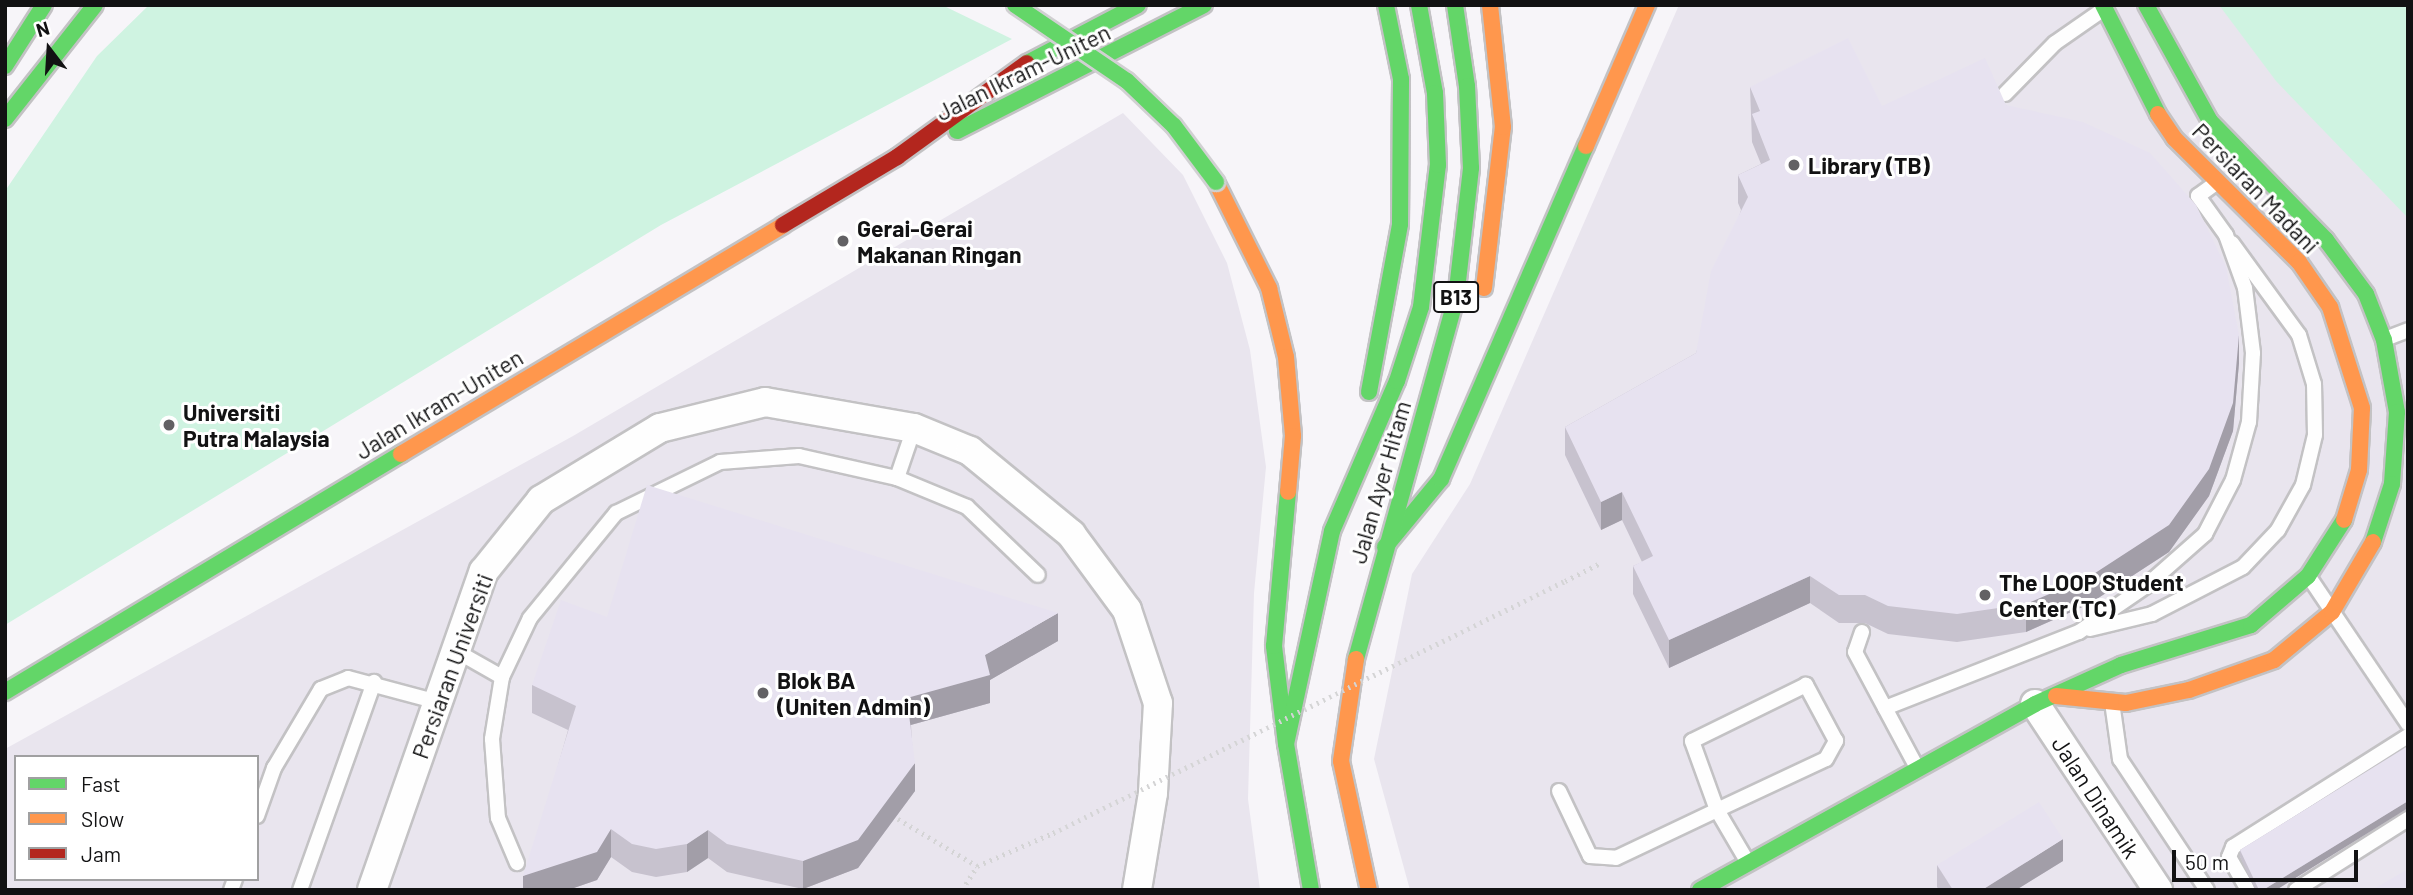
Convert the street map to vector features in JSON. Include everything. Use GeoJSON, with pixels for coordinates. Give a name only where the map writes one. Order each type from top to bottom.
{"type":"FeatureCollection","features":[{"type":"Feature","properties":{"kind":"main road"},"geometry":{"type":"LineString","coordinates":[[5,65],[44,5]]}},
{"type":"Feature","properties":{"kind":"main road"},"geometry":{"type":"LineString","coordinates":[[5,119],[94,5]]}},
{"type":"Feature","properties":{"kind":"main road"},"geometry":{"type":"LineString","coordinates":[[1015,5],[1127,81],[1174,126],[1216,182],[1269,288],[1286,357],[1293,436],[1274,646],[1286,744]]}},
{"type":"Feature","properties":{"kind":"main road","name":"Jalan Ikram-Uniten"},"geometry":{"type":"LineString","coordinates":[[5,692],[897,157],[1013,70],[1138,5]]}},
{"type":"Feature","properties":{"kind":"main road","name":"Jalan Ikram-Uniten"},"geometry":{"type":"LineString","coordinates":[[897,157],[1030,98],[1205,5]]}},
{"type":"Feature","properties":{"kind":"main road"},"geometry":{"type":"LineString","coordinates":[[1349,488],[1347,455],[1374,377],[1400,224],[1401,79],[1386,5]]}},
{"type":"Feature","properties":{"kind":"main road","name":"Jalan Ayer Hitam"},"geometry":{"type":"LineString","coordinates":[[1311,890],[1286,744],[1315,584],[1349,488],[1397,381],[1421,307],[1438,165],[1435,93],[1419,5]]}},
{"type":"Feature","properties":{"kind":"main road","name":"Jalan Ayer Hitam"},"geometry":{"type":"LineString","coordinates":[[1369,890],[1342,761],[1359,639],[1456,299],[1471,168],[1467,86],[1455,5]]}},
{"type":"Feature","properties":{"kind":"main road"},"geometry":{"type":"LineString","coordinates":[[1480,307],[1495,229],[1503,127],[1490,5]]}},
{"type":"Feature","properties":{"kind":"main road"},"geometry":{"type":"LineString","coordinates":[[1385,547],[1441,479],[1647,5]]}},
{"type":"Feature","properties":{"kind":"main road","name":"Persiaran Madani"},"geometry":{"type":"LineString","coordinates":[[2044,700],[2112,701],[2189,690],[2274,660],[2332,612],[2375,539],[2392,484],[2397,412],[2384,340],[2366,294],[2326,240],[2244,159],[2197,100],[2146,5]]}},
{"type":"Feature","properties":{"kind":"main road","name":"Persiaran Madani"},"geometry":{"type":"LineString","coordinates":[[2044,700],[2121,665],[2251,625],[2308,576],[2343,524],[2359,470],[2362,408],[2348,354],[2330,307],[2299,262],[2216,183],[2174,138],[2139,84],[2106,6]]}},
{"type":"Feature","properties":{"kind":"main road"},"geometry":{"type":"LineString","coordinates":[[2216,183],[2244,159]]}},
{"type":"Feature","properties":{"kind":"main road"},"geometry":{"type":"LineString","coordinates":[[2348,354],[2384,340]]}},
{"type":"Feature","properties":{"kind":"main road"},"geometry":{"type":"LineString","coordinates":[[1398,502],[1423,469],[1443,417]]}},
{"type":"Feature","properties":{"kind":"main road"},"geometry":{"type":"LineString","coordinates":[[1700,890],[1916,766],[2044,700]]}},
{"type":"Feature","properties":{"kind":"street","name":"Persiaran Universiti"},"geometry":{"type":"LineString","coordinates":[[372,890],[484,571],[541,500],[660,428],[765,402],[914,428],[970,452],[1071,534],[1127,610],[1158,703],[1153,793],[1138,890]]}},
{"type":"Feature","properties":{"kind":"street","name":"Jalan Dinamik"},"geometry":{"type":"LineString","coordinates":[[2044,700],[2158,890]]}},
{"type":"Feature","properties":{"kind":"lane"},"geometry":{"type":"LineString","coordinates":[[2005,94],[2055,43],[2106,6]]}},
{"type":"Feature","properties":{"kind":"lane"},"geometry":{"type":"LineString","coordinates":[[1885,709],[2079,632],[2151,614],[2243,567],[2278,530],[2303,485],[2315,435],[2314,384],[2300,335],[2198,196],[2216,183]]}},
{"type":"Feature","properties":{"kind":"lane"},"geometry":{"type":"LineString","coordinates":[[2079,632],[2146,586],[2205,534],[2233,480],[2249,422],[2253,353],[2245,288],[2226,235]]}},
{"type":"Feature","properties":{"kind":"lane"},"geometry":{"type":"LineString","coordinates":[[2384,340],[2408,330]]}},
{"type":"Feature","properties":{"kind":"lane"},"geometry":{"type":"LineString","coordinates":[[897,478],[914,428]]}},
{"type":"Feature","properties":{"kind":"lane"},"geometry":{"type":"LineString","coordinates":[[517,863],[498,818],[492,739],[502,677],[530,618],[617,513],[720,462],[799,456],[897,478],[968,507],[1038,575]]}},
{"type":"Feature","properties":{"kind":"lane"},"geometry":{"type":"LineString","coordinates":[[2308,576],[2408,724]]}},
{"type":"Feature","properties":{"kind":"lane"},"geometry":{"type":"LineString","coordinates":[[1862,632],[1855,652],[1916,766]]}},
{"type":"Feature","properties":{"kind":"lane"},"geometry":{"type":"LineString","coordinates":[[456,651],[502,677]]}},
{"type":"Feature","properties":{"kind":"lane"},"geometry":{"type":"LineString","coordinates":[[259,810],[274,768],[321,689],[348,678],[374,682],[438,702]]}},
{"type":"Feature","properties":{"kind":"lane"},"geometry":{"type":"LineString","coordinates":[[300,890],[374,682]]}},
{"type":"Feature","properties":{"kind":"lane"},"geometry":{"type":"LineString","coordinates":[[1559,792],[1590,856],[1601,860],[1717,810],[1833,752],[1836,741],[1806,685],[1692,741],[1717,810],[1748,862]]}},
{"type":"Feature","properties":{"kind":"lane"},"geometry":{"type":"LineString","coordinates":[[2112,701],[2120,759],[2207,890]]}},
{"type":"Feature","properties":{"kind":"lane"},"geometry":{"type":"LineString","coordinates":[[2248,890],[2230,857],[2233,847],[2408,736]]}},
{"type":"Feature","properties":{"kind":"lane"},"geometry":{"type":"LineString","coordinates":[[2295,890],[2408,819]]}},
{"type":"Feature","properties":{"kind":"path"},"geometry":{"type":"LineString","coordinates":[[962,890],[977,866],[1053,833],[1599,564]]}},
{"type":"Feature","properties":{"kind":"path"},"geometry":{"type":"LineString","coordinates":[[898,819],[977,866]]}},
{"type":"Feature","properties":{"kind":"shaded area"},"geometry":{"type":"Polygon","coordinates":[[[1679,5],[2408,5],[2408,890],[1410,890],[1374,759],[1412,574],[1470,484],[1679,5]]]}},
{"type":"Feature","properties":{"kind":"shaded area"},"geometry":{"type":"Polygon","coordinates":[[[1123,113],[1183,175],[1227,263],[1250,350],[1266,467],[1254,593],[1248,799],[1260,890],[5,890],[5,749],[573,436],[1123,113]]]}},
{"type":"Feature","properties":{"kind":"green space","name":"Universiti Putra Malaysia"},"geometry":{"type":"Polygon","coordinates":[[[149,5],[942,5],[1012,39],[661,225],[5,625],[5,191],[97,56],[149,5]]]}},
{"type":"Feature","properties":{"kind":"green space"},"geometry":{"type":"Polygon","coordinates":[[[2219,5],[2408,5],[2408,218],[2276,81],[2219,5]]]}},
{"type":"Feature","properties":{"kind":"building"},"geometry":{"type":"Polygon","coordinates":[[[1848,38],[1882,106],[1985,58],[2006,105],[2083,122],[2150,153],[2196,205],[2226,267],[2239,335],[2233,403],[2209,469],[2169,525],[2089,577],[2026,604],[1957,614],[1888,606],[1865,595],[1839,595],[1810,576],[1669,640],[1633,566],[1653,556],[1622,492],[1601,502],[1565,427],[1696,353],[1711,271],[1748,197],[1738,175],[1770,160],[1752,114],[1760,111],[1750,87],[1848,38]]]}},
{"type":"Feature","properties":{"kind":"building","name":"Blok BA (Uniten Admin)"},"geometry":{"type":"Polygon","coordinates":[[[647,485],[1058,613],[985,655],[990,675],[907,698],[915,763],[858,840],[803,861],[727,844],[708,830],[687,844],[656,849],[632,844],[611,829],[597,852],[523,876],[576,706],[532,685],[561,600],[607,617],[647,485]]]}},
{"type":"Feature","properties":{"kind":"building"},"geometry":{"type":"Polygon","coordinates":[[[2408,746],[2408,801],[2259,890],[2240,850],[2408,746]]]}},
{"type":"Feature","properties":{"kind":"building"},"geometry":{"type":"Polygon","coordinates":[[[2039,802],[2063,839],[1982,890],[1953,890],[1937,865],[2039,802]]]}},
{"type":"Feature","properties":{"kind":"building"},"geometry":{"type":"Polygon","coordinates":[[[2408,869],[2408,890],[2372,890],[2408,869]]]}},
{"type":"Feature","properties":{"kind":"traffic: fast"},"geometry":{"type":"LineString","coordinates":[[5,66],[44,5]]}},
{"type":"Feature","properties":{"kind":"traffic: fast"},"geometry":{"type":"LineString","coordinates":[[5,119],[95,5]]}},
{"type":"Feature","properties":{"kind":"traffic: fast"},"geometry":{"type":"LineString","coordinates":[[1015,5],[1127,81],[1174,126],[1216,182]]}},
{"type":"Feature","properties":{"kind":"traffic: fast"},"geometry":{"type":"LineString","coordinates":[[1027,63],[1138,5]]}},
{"type":"Feature","properties":{"kind":"traffic: fast"},"geometry":{"type":"LineString","coordinates":[[957,131],[1204,5]]}},
{"type":"Feature","properties":{"kind":"traffic: fast"},"geometry":{"type":"LineString","coordinates":[[1369,392],[1400,224],[1401,79],[1386,5]]}},
{"type":"Feature","properties":{"kind":"traffic: fast"},"geometry":{"type":"LineString","coordinates":[[1419,5],[1435,93]]}},
{"type":"Feature","properties":{"kind":"traffic: fast"},"geometry":{"type":"LineString","coordinates":[[1455,5],[1467,86]]}},
{"type":"Feature","properties":{"kind":"traffic: fast"},"geometry":{"type":"LineString","coordinates":[[2103,5],[2158,114]]}},
{"type":"Feature","properties":{"kind":"traffic: fast"},"geometry":{"type":"LineString","coordinates":[[2146,5],[2210,121],[2326,240],[2366,294],[2384,340],[2397,412],[2392,484],[2373,542]]}},
{"type":"Feature","properties":{"kind":"traffic: fast"},"geometry":{"type":"LineString","coordinates":[[1356,659],[1456,298],[1471,168],[1467,86]]}},
{"type":"Feature","properties":{"kind":"traffic: fast"},"geometry":{"type":"LineString","coordinates":[[1311,890],[1286,744],[1332,531],[1397,381],[1421,307],[1438,165],[1435,93]]}},
{"type":"Feature","properties":{"kind":"traffic: fast"},"geometry":{"type":"LineString","coordinates":[[1385,547],[1441,479],[1586,146]]}},
{"type":"Feature","properties":{"kind":"traffic: fast"},"geometry":{"type":"LineString","coordinates":[[5,692],[401,454]]}},
{"type":"Feature","properties":{"kind":"traffic: fast"},"geometry":{"type":"LineString","coordinates":[[1286,744],[1274,646],[1288,492]]}},
{"type":"Feature","properties":{"kind":"traffic: fast"},"geometry":{"type":"LineString","coordinates":[[1700,890],[2035,704],[2121,665],[2251,625],[2308,576],[2344,520]]}},
{"type":"Feature","properties":{"kind":"traffic: slow"},"geometry":{"type":"LineString","coordinates":[[1484,288],[1503,127],[1490,5]]}},
{"type":"Feature","properties":{"kind":"traffic: slow"},"geometry":{"type":"LineString","coordinates":[[1586,146],[1647,5]]}},
{"type":"Feature","properties":{"kind":"traffic: slow"},"geometry":{"type":"LineString","coordinates":[[2158,114],[2174,138],[2299,262],[2330,307],[2362,408],[2359,470],[2344,520]]}},
{"type":"Feature","properties":{"kind":"traffic: slow"},"geometry":{"type":"LineString","coordinates":[[1216,182],[1269,288],[1286,357],[1293,436],[1288,492]]}},
{"type":"Feature","properties":{"kind":"traffic: slow"},"geometry":{"type":"LineString","coordinates":[[401,454],[783,225]]}},
{"type":"Feature","properties":{"kind":"traffic: slow"},"geometry":{"type":"LineString","coordinates":[[2056,696],[2126,703],[2189,690],[2274,660],[2332,612],[2373,542]]}},
{"type":"Feature","properties":{"kind":"traffic: slow"},"geometry":{"type":"LineString","coordinates":[[1356,659],[1341,761],[1369,890]]}},
{"type":"Feature","properties":{"kind":"traffic: jam"},"geometry":{"type":"LineString","coordinates":[[783,225],[897,157],[1027,63]]}},
{"type":"Feature","properties":{"kind":"place","name":"Library (TB)"},"geometry":{"type":"Point","coordinates":[1794,165]}},
{"type":"Feature","properties":{"kind":"place","name":"Gerai-Gerai Makanan Ringan"},"geometry":{"type":"Point","coordinates":[843,241]}},
{"type":"Feature","properties":{"kind":"place","name":"Universiti Putra Malaysia"},"geometry":{"type":"Point","coordinates":[169,425]}},
{"type":"Feature","properties":{"kind":"place","name":"The LOOP Student Center (TC)"},"geometry":{"type":"Point","coordinates":[1985,595]}},
{"type":"Feature","properties":{"kind":"place","name":"Blok BA (Uniten Admin)"},"geometry":{"type":"Point","coordinates":[763,693]}}]}
